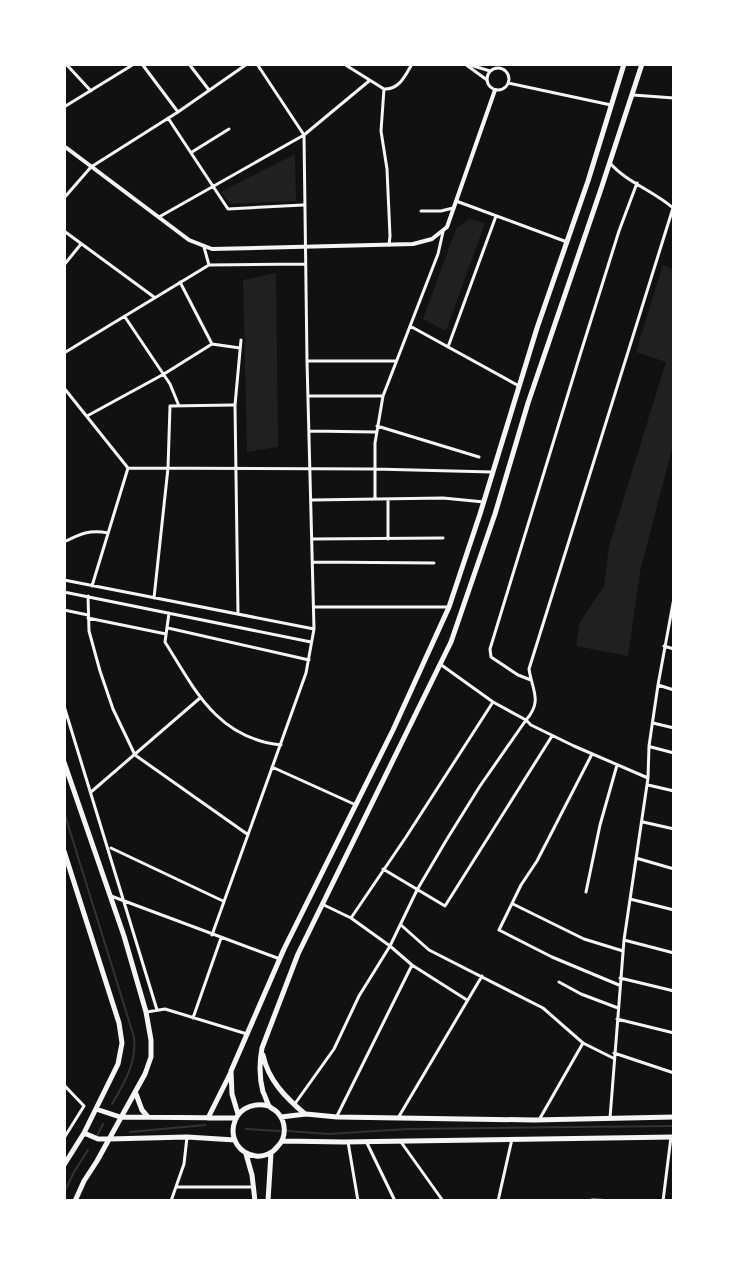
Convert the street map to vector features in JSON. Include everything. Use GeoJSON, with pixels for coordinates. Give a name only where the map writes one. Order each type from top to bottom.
{"type":"FeatureCollection","features":[{"type":"Feature","properties":{"kind":"main road"},"geometry":{"type":"LineString","coordinates":[[208,1118],[280,959],[393,730],[449,607],[623,64]]}},
{"type":"Feature","properties":{"kind":"main road"},"geometry":{"type":"LineString","coordinates":[[269,1106],[260,1079],[262,1048],[298,954],[451,642],[642,64]]}},
{"type":"Feature","properties":{"kind":"main road"},"geometry":{"type":"LineString","coordinates":[[64,762],[111,896],[146,1012],[151,1040],[151,1057],[135,1093],[75,1201]]}},
{"type":"Feature","properties":{"kind":"main road"},"geometry":{"type":"LineString","coordinates":[[64,851],[122,1037],[118,1064],[84,1133],[64,1165]]}},
{"type":"Feature","properties":{"kind":"main road"},"geometry":{"type":"LineString","coordinates":[[262,1048],[272,1079],[306,1114]]}},
{"type":"Feature","properties":{"kind":"main road"},"geometry":{"type":"LineString","coordinates":[[96,1109],[120,1117],[208,1118],[237,1116],[253,1105],[269,1106],[281,1117],[284,1125],[282,1141],[271,1153],[255,1156],[246,1153],[235,1140],[233,1131],[237,1116],[231,1071]]}},
{"type":"Feature","properties":{"kind":"main road"},"geometry":{"type":"LineString","coordinates":[[135,1093],[149,1118]]}},
{"type":"Feature","properties":{"kind":"main road"},"geometry":{"type":"LineString","coordinates":[[281,1117],[306,1114],[539,1120],[674,1117]]}},
{"type":"Feature","properties":{"kind":"main road"},"geometry":{"type":"LineString","coordinates":[[84,1133],[98,1139],[187,1137],[235,1140]]}},
{"type":"Feature","properties":{"kind":"main road"},"geometry":{"type":"LineString","coordinates":[[282,1141],[672,1137]]}},
{"type":"Feature","properties":{"kind":"main road"},"geometry":{"type":"LineString","coordinates":[[246,1153],[255,1201]]}},
{"type":"Feature","properties":{"kind":"main road"},"geometry":{"type":"LineString","coordinates":[[268,1201],[271,1153]]}},
{"type":"Feature","properties":{"kind":"street"},"geometry":{"type":"LineString","coordinates":[[66,64],[91,91]]}},
{"type":"Feature","properties":{"kind":"street"},"geometry":{"type":"LineString","coordinates":[[64,107],[134,64]]}},
{"type":"Feature","properties":{"kind":"street"},"geometry":{"type":"LineString","coordinates":[[142,64],[178,112]]}},
{"type":"Feature","properties":{"kind":"street"},"geometry":{"type":"LineString","coordinates":[[189,64],[209,90]]}},
{"type":"Feature","properties":{"kind":"street"},"geometry":{"type":"LineString","coordinates":[[64,198],[91,167],[247,64]]}},
{"type":"Feature","properties":{"kind":"street"},"geometry":{"type":"LineString","coordinates":[[212,935],[306,673],[314,629],[304,135],[257,64]]}},
{"type":"Feature","properties":{"kind":"street"},"geometry":{"type":"LineString","coordinates":[[344,64],[384,89],[397,86],[412,64]]}},
{"type":"Feature","properties":{"kind":"street"},"geometry":{"type":"LineString","coordinates":[[466,64],[490,71]]}},
{"type":"Feature","properties":{"kind":"street"},"geometry":{"type":"LineString","coordinates":[[466,64],[495,90],[503,89],[508,83],[507,73],[499,66],[490,71],[487,80]]}},
{"type":"Feature","properties":{"kind":"street"},"geometry":{"type":"LineString","coordinates":[[159,217],[304,135],[369,81]]}},
{"type":"Feature","properties":{"kind":"street"},"geometry":{"type":"LineString","coordinates":[[508,83],[611,105]]}},
{"type":"Feature","properties":{"kind":"street"},"geometry":{"type":"LineString","coordinates":[[384,89],[381,131],[387,178],[389,245]]}},
{"type":"Feature","properties":{"kind":"street"},"geometry":{"type":"LineString","coordinates":[[64,146],[189,240],[204,247],[305,248],[420,243],[432,239],[447,227],[495,90]]}},
{"type":"Feature","properties":{"kind":"street"},"geometry":{"type":"LineString","coordinates":[[633,95],[674,98]]}},
{"type":"Feature","properties":{"kind":"street"},"geometry":{"type":"LineString","coordinates":[[168,118],[228,209],[305,205]]}},
{"type":"Feature","properties":{"kind":"street"},"geometry":{"type":"LineString","coordinates":[[191,153],[229,129]]}},
{"type":"Feature","properties":{"kind":"street"},"geometry":{"type":"LineString","coordinates":[[294,1105],[334,1049],[417,890],[480,786],[533,712],[536,696],[529,669],[674,207],[610,163]]}},
{"type":"Feature","properties":{"kind":"street"},"geometry":{"type":"LineString","coordinates":[[531,680],[508,670],[491,657],[492,643],[619,231],[637,183]]}},
{"type":"Feature","properties":{"kind":"street"},"geometry":{"type":"LineString","coordinates":[[456,201],[567,242]]}},
{"type":"Feature","properties":{"kind":"street"},"geometry":{"type":"LineString","coordinates":[[421,211],[454,208]]}},
{"type":"Feature","properties":{"kind":"street"},"geometry":{"type":"LineString","coordinates":[[448,347],[496,216]]}},
{"type":"Feature","properties":{"kind":"street"},"geometry":{"type":"LineString","coordinates":[[64,231],[154,297]]}},
{"type":"Feature","properties":{"kind":"street"},"geometry":{"type":"LineString","coordinates":[[375,499],[376,432],[383,396],[438,254],[443,232]]}},
{"type":"Feature","properties":{"kind":"street"},"geometry":{"type":"LineString","coordinates":[[65,263],[81,244]]}},
{"type":"Feature","properties":{"kind":"street"},"geometry":{"type":"LineString","coordinates":[[204,247],[209,265]]}},
{"type":"Feature","properties":{"kind":"street"},"geometry":{"type":"LineString","coordinates":[[64,353],[209,265],[305,264]]}},
{"type":"Feature","properties":{"kind":"street"},"geometry":{"type":"LineString","coordinates":[[180,282],[212,344]]}},
{"type":"Feature","properties":{"kind":"street"},"geometry":{"type":"LineString","coordinates":[[125,315],[164,374],[179,406]]}},
{"type":"Feature","properties":{"kind":"street"},"geometry":{"type":"LineString","coordinates":[[410,326],[519,386]]}},
{"type":"Feature","properties":{"kind":"street"},"geometry":{"type":"LineString","coordinates":[[238,614],[235,405],[241,340]]}},
{"type":"Feature","properties":{"kind":"street"},"geometry":{"type":"LineString","coordinates":[[87,416],[212,344],[240,348]]}},
{"type":"Feature","properties":{"kind":"street"},"geometry":{"type":"LineString","coordinates":[[307,361],[396,361]]}},
{"type":"Feature","properties":{"kind":"street"},"geometry":{"type":"LineString","coordinates":[[64,388],[128,468]]}},
{"type":"Feature","properties":{"kind":"street"},"geometry":{"type":"LineString","coordinates":[[308,396],[383,396]]}},
{"type":"Feature","properties":{"kind":"street"},"geometry":{"type":"LineString","coordinates":[[154,598],[168,468],[170,406],[235,405]]}},
{"type":"Feature","properties":{"kind":"street"},"geometry":{"type":"LineString","coordinates":[[377,426],[479,457]]}},
{"type":"Feature","properties":{"kind":"street"},"geometry":{"type":"LineString","coordinates":[[309,431],[376,432]]}},
{"type":"Feature","properties":{"kind":"street"},"geometry":{"type":"LineString","coordinates":[[128,468],[493,472]]}},
{"type":"Feature","properties":{"kind":"street"},"geometry":{"type":"LineString","coordinates":[[92,586],[128,468]]}},
{"type":"Feature","properties":{"kind":"street"},"geometry":{"type":"LineString","coordinates":[[311,500],[443,498],[484,502]]}},
{"type":"Feature","properties":{"kind":"street"},"geometry":{"type":"LineString","coordinates":[[388,499],[388,539]]}},
{"type":"Feature","properties":{"kind":"street"},"geometry":{"type":"LineString","coordinates":[[64,542],[85,532],[108,533]]}},
{"type":"Feature","properties":{"kind":"street"},"geometry":{"type":"LineString","coordinates":[[312,539],[443,538]]}},
{"type":"Feature","properties":{"kind":"street"},"geometry":{"type":"LineString","coordinates":[[313,562],[434,563]]}},
{"type":"Feature","properties":{"kind":"street"},"geometry":{"type":"LineString","coordinates":[[64,580],[314,629]]}},
{"type":"Feature","properties":{"kind":"street"},"geometry":{"type":"LineString","coordinates":[[64,592],[313,642]]}},
{"type":"Feature","properties":{"kind":"street"},"geometry":{"type":"LineString","coordinates":[[88,596],[91,641],[106,690],[135,755],[247,834]]}},
{"type":"Feature","properties":{"kind":"street"},"geometry":{"type":"LineString","coordinates":[[610,1118],[624,940],[648,785],[649,746],[674,601]]}},
{"type":"Feature","properties":{"kind":"street"},"geometry":{"type":"LineString","coordinates":[[314,607],[449,607]]}},
{"type":"Feature","properties":{"kind":"street"},"geometry":{"type":"LineString","coordinates":[[64,610],[166,634]]}},
{"type":"Feature","properties":{"kind":"street"},"geometry":{"type":"LineString","coordinates":[[169,612],[165,642],[200,698],[218,719],[239,733],[281,745]]}},
{"type":"Feature","properties":{"kind":"street"},"geometry":{"type":"LineString","coordinates":[[167,627],[309,660]]}},
{"type":"Feature","properties":{"kind":"street"},"geometry":{"type":"LineString","coordinates":[[664,646],[674,649]]}},
{"type":"Feature","properties":{"kind":"street"},"geometry":{"type":"LineString","coordinates":[[440,664],[531,725],[648,778]]}},
{"type":"Feature","properties":{"kind":"street"},"geometry":{"type":"LineString","coordinates":[[658,685],[674,690]]}},
{"type":"Feature","properties":{"kind":"street"},"geometry":{"type":"LineString","coordinates":[[91,792],[200,698]]}},
{"type":"Feature","properties":{"kind":"street"},"geometry":{"type":"LineString","coordinates":[[351,918],[493,702]]}},
{"type":"Feature","properties":{"kind":"street"},"geometry":{"type":"LineString","coordinates":[[64,706],[157,1010]]}},
{"type":"Feature","properties":{"kind":"street"},"geometry":{"type":"LineString","coordinates":[[653,723],[674,728]]}},
{"type":"Feature","properties":{"kind":"street"},"geometry":{"type":"LineString","coordinates":[[383,869],[445,906],[552,736]]}},
{"type":"Feature","properties":{"kind":"street"},"geometry":{"type":"LineString","coordinates":[[649,746],[674,753]]}},
{"type":"Feature","properties":{"kind":"street"},"geometry":{"type":"LineString","coordinates":[[592,754],[499,930],[552,957],[619,985]]}},
{"type":"Feature","properties":{"kind":"street"},"geometry":{"type":"LineString","coordinates":[[586,892],[617,765]]}},
{"type":"Feature","properties":{"kind":"street"},"geometry":{"type":"LineString","coordinates":[[272,767],[356,805]]}},
{"type":"Feature","properties":{"kind":"street"},"geometry":{"type":"LineString","coordinates":[[648,785],[674,791]]}},
{"type":"Feature","properties":{"kind":"street"},"geometry":{"type":"LineString","coordinates":[[642,822],[674,829]]}},
{"type":"Feature","properties":{"kind":"street"},"geometry":{"type":"LineString","coordinates":[[109,847],[223,901]]}},
{"type":"Feature","properties":{"kind":"street"},"geometry":{"type":"LineString","coordinates":[[636,858],[674,869]]}},
{"type":"Feature","properties":{"kind":"street"},"geometry":{"type":"LineString","coordinates":[[111,896],[280,959]]}},
{"type":"Feature","properties":{"kind":"street"},"geometry":{"type":"LineString","coordinates":[[630,899],[674,910]]}},
{"type":"Feature","properties":{"kind":"street"},"geometry":{"type":"LineString","coordinates":[[512,903],[584,939],[623,951]]}},
{"type":"Feature","properties":{"kind":"street"},"geometry":{"type":"LineString","coordinates":[[322,905],[351,918],[412,965],[467,1000]]}},
{"type":"Feature","properties":{"kind":"street"},"geometry":{"type":"LineString","coordinates":[[401,925],[429,950],[543,1008],[583,1043],[614,1059]]}},
{"type":"Feature","properties":{"kind":"street"},"geometry":{"type":"LineString","coordinates":[[193,1018],[221,938]]}},
{"type":"Feature","properties":{"kind":"street"},"geometry":{"type":"LineString","coordinates":[[624,940],[674,953]]}},
{"type":"Feature","properties":{"kind":"street"},"geometry":{"type":"LineString","coordinates":[[337,1117],[412,965]]}},
{"type":"Feature","properties":{"kind":"street"},"geometry":{"type":"LineString","coordinates":[[397,1118],[482,976]]}},
{"type":"Feature","properties":{"kind":"street"},"geometry":{"type":"LineString","coordinates":[[620,978],[674,991]]}},
{"type":"Feature","properties":{"kind":"street"},"geometry":{"type":"LineString","coordinates":[[559,982],[593,1000],[618,1008]]}},
{"type":"Feature","properties":{"kind":"street"},"geometry":{"type":"LineString","coordinates":[[146,1012],[165,1009],[247,1034]]}},
{"type":"Feature","properties":{"kind":"street"},"geometry":{"type":"LineString","coordinates":[[617,1019],[674,1033]]}},
{"type":"Feature","properties":{"kind":"street"},"geometry":{"type":"LineString","coordinates":[[539,1120],[583,1043]]}},
{"type":"Feature","properties":{"kind":"street"},"geometry":{"type":"LineString","coordinates":[[614,1053],[674,1073]]}},
{"type":"Feature","properties":{"kind":"street"},"geometry":{"type":"LineString","coordinates":[[64,1085],[84,1106],[64,1138]]}},
{"type":"Feature","properties":{"kind":"street"},"geometry":{"type":"LineString","coordinates":[[171,1201],[184,1164],[187,1137]]}},
{"type":"Feature","properties":{"kind":"street"},"geometry":{"type":"LineString","coordinates":[[663,1201],[672,1137]]}},
{"type":"Feature","properties":{"kind":"street"},"geometry":{"type":"LineString","coordinates":[[498,1201],[512,1139]]}},
{"type":"Feature","properties":{"kind":"street"},"geometry":{"type":"LineString","coordinates":[[399,1140],[443,1201]]}},
{"type":"Feature","properties":{"kind":"street"},"geometry":{"type":"LineString","coordinates":[[366,1141],[395,1201]]}},
{"type":"Feature","properties":{"kind":"street"},"geometry":{"type":"LineString","coordinates":[[348,1142],[358,1201]]}},
{"type":"Feature","properties":{"kind":"street"},"geometry":{"type":"LineString","coordinates":[[177,1187],[253,1187]]}},
{"type":"Feature","properties":{"kind":"street"},"geometry":{"type":"LineString","coordinates":[[592,1200],[617,1201]]}},
{"type":"Feature","properties":{"kind":"shaded area"},"geometry":{"type":"Polygon","coordinates":[[[295,154],[296,201],[231,204],[221,192],[295,154]]]}},
{"type":"Feature","properties":{"kind":"shaded area"},"geometry":{"type":"Polygon","coordinates":[[[469,219],[485,223],[446,331],[423,319],[456,229],[469,219]]]}},
{"type":"Feature","properties":{"kind":"shaded area"},"geometry":{"type":"Polygon","coordinates":[[[663,265],[674,270],[674,441],[640,572],[628,656],[576,646],[580,622],[604,586],[609,546],[666,362],[636,352],[663,265]]]}},
{"type":"Feature","properties":{"kind":"shaded area"},"geometry":{"type":"Polygon","coordinates":[[[276,273],[278,447],[247,452],[243,280],[276,273]]]}},
{"type":"Feature","properties":{"kind":"waterway"},"geometry":{"type":"LineString","coordinates":[[64,812],[134,1037],[132,1064],[112,1104]]}},
{"type":"Feature","properties":{"kind":"waterway"},"geometry":{"type":"LineString","coordinates":[[97,1136],[103,1124]]}},
{"type":"Feature","properties":{"kind":"waterway"},"geometry":{"type":"LineString","coordinates":[[130,1132],[205,1125]]}},
{"type":"Feature","properties":{"kind":"waterway"},"geometry":{"type":"LineString","coordinates":[[288,1131],[328,1134],[408,1129],[674,1126]]}},
{"type":"Feature","properties":{"kind":"waterway"},"geometry":{"type":"LineString","coordinates":[[246,1129],[280,1131]]}},
{"type":"Feature","properties":{"kind":"waterway"},"geometry":{"type":"LineString","coordinates":[[64,1193],[88,1150]]}}]}
